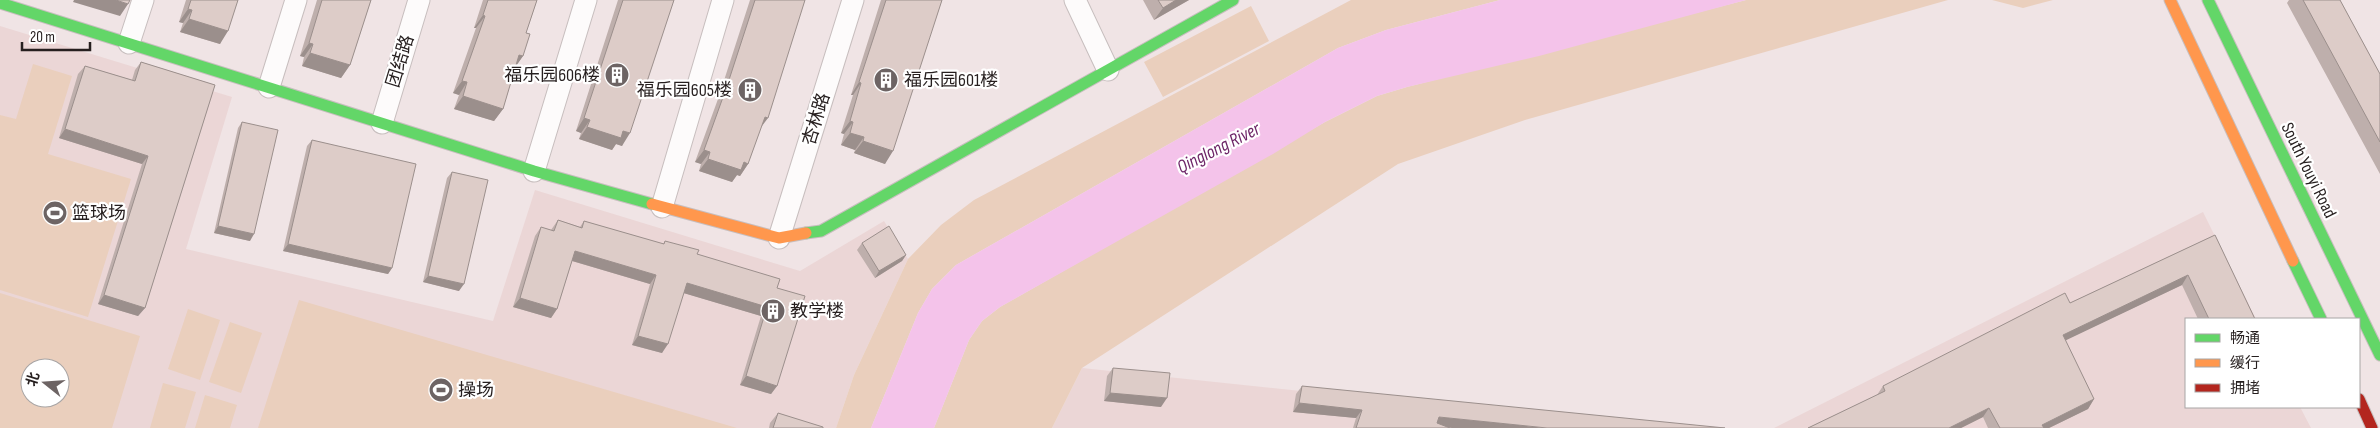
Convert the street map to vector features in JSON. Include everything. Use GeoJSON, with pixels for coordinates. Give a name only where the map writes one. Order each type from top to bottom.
{"type":"FeatureCollection","features":[{"type":"Feature","properties":{"kind":"street"},"geometry":{"type":"LineString","coordinates":[[130,43],[142,0]]}},
{"type":"Feature","properties":{"kind":"street"},"geometry":{"type":"LineString","coordinates":[[269,88],[296,0]]}},
{"type":"Feature","properties":{"kind":"street","name":"团结路"},"geometry":{"type":"LineString","coordinates":[[382,123],[419,0]]}},
{"type":"Feature","properties":{"kind":"street"},"geometry":{"type":"LineString","coordinates":[[534,171],[586,0]]}},
{"type":"Feature","properties":{"kind":"street"},"geometry":{"type":"LineString","coordinates":[[662,207],[723,0]]}},
{"type":"Feature","properties":{"kind":"street","name":"杏林路"},"geometry":{"type":"LineString","coordinates":[[779,238],[853,0]]}},
{"type":"Feature","properties":{"kind":"street"},"geometry":{"type":"LineString","coordinates":[[1075,0],[1108,70]]}},
{"type":"Feature","properties":{"kind":"street"},"geometry":{"type":"LineString","coordinates":[[2171,0],[2321,318]]}},
{"type":"Feature","properties":{"kind":"street","name":"South Youyi Road"},"geometry":{"type":"LineString","coordinates":[[2208,0],[2380,355]]}},
{"type":"Feature","properties":{"kind":"street"},"geometry":{"type":"LineString","coordinates":[[0,2],[534,171],[779,238],[821,231],[1229,1]]}},
{"type":"Feature","properties":{"kind":"street"},"geometry":{"type":"LineString","coordinates":[[2360,401],[2372,428]]}},
{"type":"Feature","properties":{"kind":"shaded area"},"geometry":{"type":"Polygon","coordinates":[[[1351,0],[1500,0],[1386,30],[1338,48],[956,265],[932,289],[918,313],[871,428],[836,428],[854,375],[908,259],[941,225],[974,200],[1351,0]]]}},
{"type":"Feature","properties":{"kind":"shaded area"},"geometry":{"type":"Polygon","coordinates":[[[1746,0],[1948,0],[1525,120],[1398,164],[1082,368],[1052,428],[934,428],[969,340],[982,321],[1000,307],[1325,122],[1377,96],[1407,87],[1746,0]]]}},
{"type":"Feature","properties":{"kind":"shaded area"},"geometry":{"type":"Polygon","coordinates":[[[1992,0],[2053,0],[2023,8],[1992,0]]]}},
{"type":"Feature","properties":{"kind":"shaded area"},"geometry":{"type":"Polygon","coordinates":[[[1251,6],[1269,41],[1163,97],[1144,62],[1251,6]]]}},
{"type":"Feature","properties":{"kind":"shaded area"},"geometry":{"type":"Polygon","coordinates":[[[0,26],[232,97],[186,249],[493,321],[535,190],[800,271],[884,221],[908,259],[854,375],[836,428],[0,428],[0,26]]]}},
{"type":"Feature","properties":{"kind":"shaded area"},"geometry":{"type":"Polygon","coordinates":[[[33,64],[72,76],[48,154],[131,179],[88,317],[0,290],[0,115],[16,119],[33,64]]]}},
{"type":"Feature","properties":{"kind":"shaded area"},"geometry":{"type":"Polygon","coordinates":[[[2203,212],[2256,318],[2185,318],[2185,408],[2301,408],[2311,428],[1774,428],[2203,212]]]}},
{"type":"Feature","properties":{"kind":"shaded area"},"geometry":{"type":"Polygon","coordinates":[[[0,293],[140,336],[112,428],[0,428],[0,293]]]}},
{"type":"Feature","properties":{"kind":"shaded area"},"geometry":{"type":"Polygon","coordinates":[[[299,300],[737,428],[258,428],[299,300]]]}},
{"type":"Feature","properties":{"kind":"shaded area"},"geometry":{"type":"Polygon","coordinates":[[[188,309],[220,320],[200,380],[168,369],[188,309]]]}},
{"type":"Feature","properties":{"kind":"shaded area"},"geometry":{"type":"Polygon","coordinates":[[[230,322],[262,333],[241,393],[209,382],[230,322]]]}},
{"type":"Feature","properties":{"kind":"shaded area"},"geometry":{"type":"Polygon","coordinates":[[[1082,368],[1655,428],[1052,428],[1082,368]]]}},
{"type":"Feature","properties":{"kind":"shaded area"},"geometry":{"type":"Polygon","coordinates":[[[163,383],[196,392],[185,428],[150,428],[163,383]]]}},
{"type":"Feature","properties":{"kind":"shaded area"},"geometry":{"type":"Polygon","coordinates":[[[205,395],[237,405],[230,428],[195,428],[205,395]]]}},
{"type":"Feature","properties":{"kind":"water","name":"Qinglong River"},"geometry":{"type":"Polygon","coordinates":[[[1500,0],[1746,0],[1539,56],[1407,87],[1377,96],[1325,122],[1273,154],[1000,307],[982,321],[969,340],[934,428],[871,428],[918,313],[932,289],[956,265],[1338,48],[1386,30],[1500,0]]]}},
{"type":"Feature","properties":{"kind":"building"},"geometry":{"type":"Polygon","coordinates":[[[116,0],[130,0],[128,4],[116,0]]]}},
{"type":"Feature","properties":{"kind":"building"},"geometry":{"type":"Polygon","coordinates":[[[191,0],[238,0],[228,31],[189,19],[192,10],[188,9],[191,0]]]}},
{"type":"Feature","properties":{"kind":"building"},"geometry":{"type":"Polygon","coordinates":[[[322,0],[371,0],[350,65],[310,53],[313,44],[309,43],[322,0]]]}},
{"type":"Feature","properties":{"kind":"building"},"geometry":{"type":"Polygon","coordinates":[[[488,0],[537,0],[526,33],[530,34],[523,56],[519,55],[503,109],[463,96],[467,82],[462,81],[485,16],[483,15],[488,0]]]}},
{"type":"Feature","properties":{"kind":"building","name":"福乐园606楼"},"geometry":{"type":"Polygon","coordinates":[[[623,0],[674,0],[630,133],[623,131],[621,138],[587,127],[590,120],[584,118],[623,0]]]}},
{"type":"Feature","properties":{"kind":"building","name":"福乐园605楼"},"geometry":{"type":"Polygon","coordinates":[[[755,0],[805,0],[768,118],[765,117],[748,164],[744,162],[741,170],[708,159],[710,152],[704,150],[755,0]]]}},
{"type":"Feature","properties":{"kind":"building","name":"福乐园601楼"},"geometry":{"type":"Polygon","coordinates":[[[886,0],[942,0],[893,151],[863,141],[864,137],[850,133],[853,122],[850,121],[861,83],[859,82],[886,0]]]}},
{"type":"Feature","properties":{"kind":"building"},"geometry":{"type":"Polygon","coordinates":[[[1158,0],[1176,0],[1163,8],[1158,0]]]}},
{"type":"Feature","properties":{"kind":"building"},"geometry":{"type":"Polygon","coordinates":[[[2303,0],[2340,0],[2380,74],[2380,142],[2303,0]]]}},
{"type":"Feature","properties":{"kind":"building"},"geometry":{"type":"Polygon","coordinates":[[[141,62],[215,85],[145,308],[104,295],[148,156],[65,129],[85,66],[135,81],[141,62]]]}},
{"type":"Feature","properties":{"kind":"building"},"geometry":{"type":"Polygon","coordinates":[[[242,122],[278,130],[254,234],[218,226],[242,122]]]}},
{"type":"Feature","properties":{"kind":"building"},"geometry":{"type":"Polygon","coordinates":[[[312,140],[416,164],[392,268],[288,244],[312,140]]]}},
{"type":"Feature","properties":{"kind":"building"},"geometry":{"type":"Polygon","coordinates":[[[452,172],[488,180],[464,284],[428,276],[452,172]]]}},
{"type":"Feature","properties":{"kind":"building","name":"教学楼"},"geometry":{"type":"Polygon","coordinates":[[[558,220],[582,228],[584,221],[664,244],[665,241],[699,250],[697,254],[780,279],[777,288],[805,296],[777,386],[746,376],[767,307],[687,283],[668,344],[638,336],[656,275],[575,251],[557,309],[520,298],[541,227],[554,231],[558,220]]]}},
{"type":"Feature","properties":{"kind":"building"},"geometry":{"type":"Polygon","coordinates":[[[889,226],[906,255],[879,271],[862,243],[889,226]]]}},
{"type":"Feature","properties":{"kind":"building"},"geometry":{"type":"Polygon","coordinates":[[[2215,235],[2255,318],[2209,318],[2188,275],[2063,335],[2094,399],[2042,425],[2044,428],[2000,428],[1989,408],[1949,428],[1808,428],[1885,391],[1883,386],[2065,293],[2070,303],[2215,235]]]}},
{"type":"Feature","properties":{"kind":"building"},"geometry":{"type":"Polygon","coordinates":[[[1113,368],[1170,373],[1167,398],[1110,393],[1113,368]]]}},
{"type":"Feature","properties":{"kind":"building"},"geometry":{"type":"Polygon","coordinates":[[[1302,386],[1725,428],[1547,428],[1439,417],[1437,423],[1450,428],[1356,428],[1362,410],[1299,403],[1302,386]]]}},
{"type":"Feature","properties":{"kind":"building"},"geometry":{"type":"Polygon","coordinates":[[[778,413],[823,427],[823,428],[773,428],[778,413]]]}},
{"type":"Feature","properties":{"kind":"traffic: fast"},"geometry":{"type":"LineString","coordinates":[[806,233],[821,231],[1233,0]]}},
{"type":"Feature","properties":{"kind":"traffic: fast"},"geometry":{"type":"LineString","coordinates":[[2208,0],[2380,355]]}},
{"type":"Feature","properties":{"kind":"traffic: fast"},"geometry":{"type":"LineString","coordinates":[[0,3],[534,171],[652,204]]}},
{"type":"Feature","properties":{"kind":"traffic: fast"},"geometry":{"type":"LineString","coordinates":[[2293,261],[2321,318]]}},
{"type":"Feature","properties":{"kind":"traffic: slow"},"geometry":{"type":"LineString","coordinates":[[2170,0],[2293,261]]}},
{"type":"Feature","properties":{"kind":"traffic: slow"},"geometry":{"type":"LineString","coordinates":[[652,204],[779,238],[806,233]]}},
{"type":"Feature","properties":{"kind":"traffic: jam"},"geometry":{"type":"LineString","coordinates":[[2360,401],[2372,428]]}},
{"type":"Feature","properties":{"kind":"place","name":"福乐园606楼"},"geometry":{"type":"Point","coordinates":[617,75]}},
{"type":"Feature","properties":{"kind":"place","name":"福乐园601楼"},"geometry":{"type":"Point","coordinates":[886,80]}},
{"type":"Feature","properties":{"kind":"place","name":"福乐园605楼"},"geometry":{"type":"Point","coordinates":[750,90]}},
{"type":"Feature","properties":{"kind":"place","name":"篮球场"},"geometry":{"type":"Point","coordinates":[55,213]}},
{"type":"Feature","properties":{"kind":"place","name":"教学楼"},"geometry":{"type":"Point","coordinates":[773,311]}},
{"type":"Feature","properties":{"kind":"place","name":"操场"},"geometry":{"type":"Point","coordinates":[441,390]}}]}
